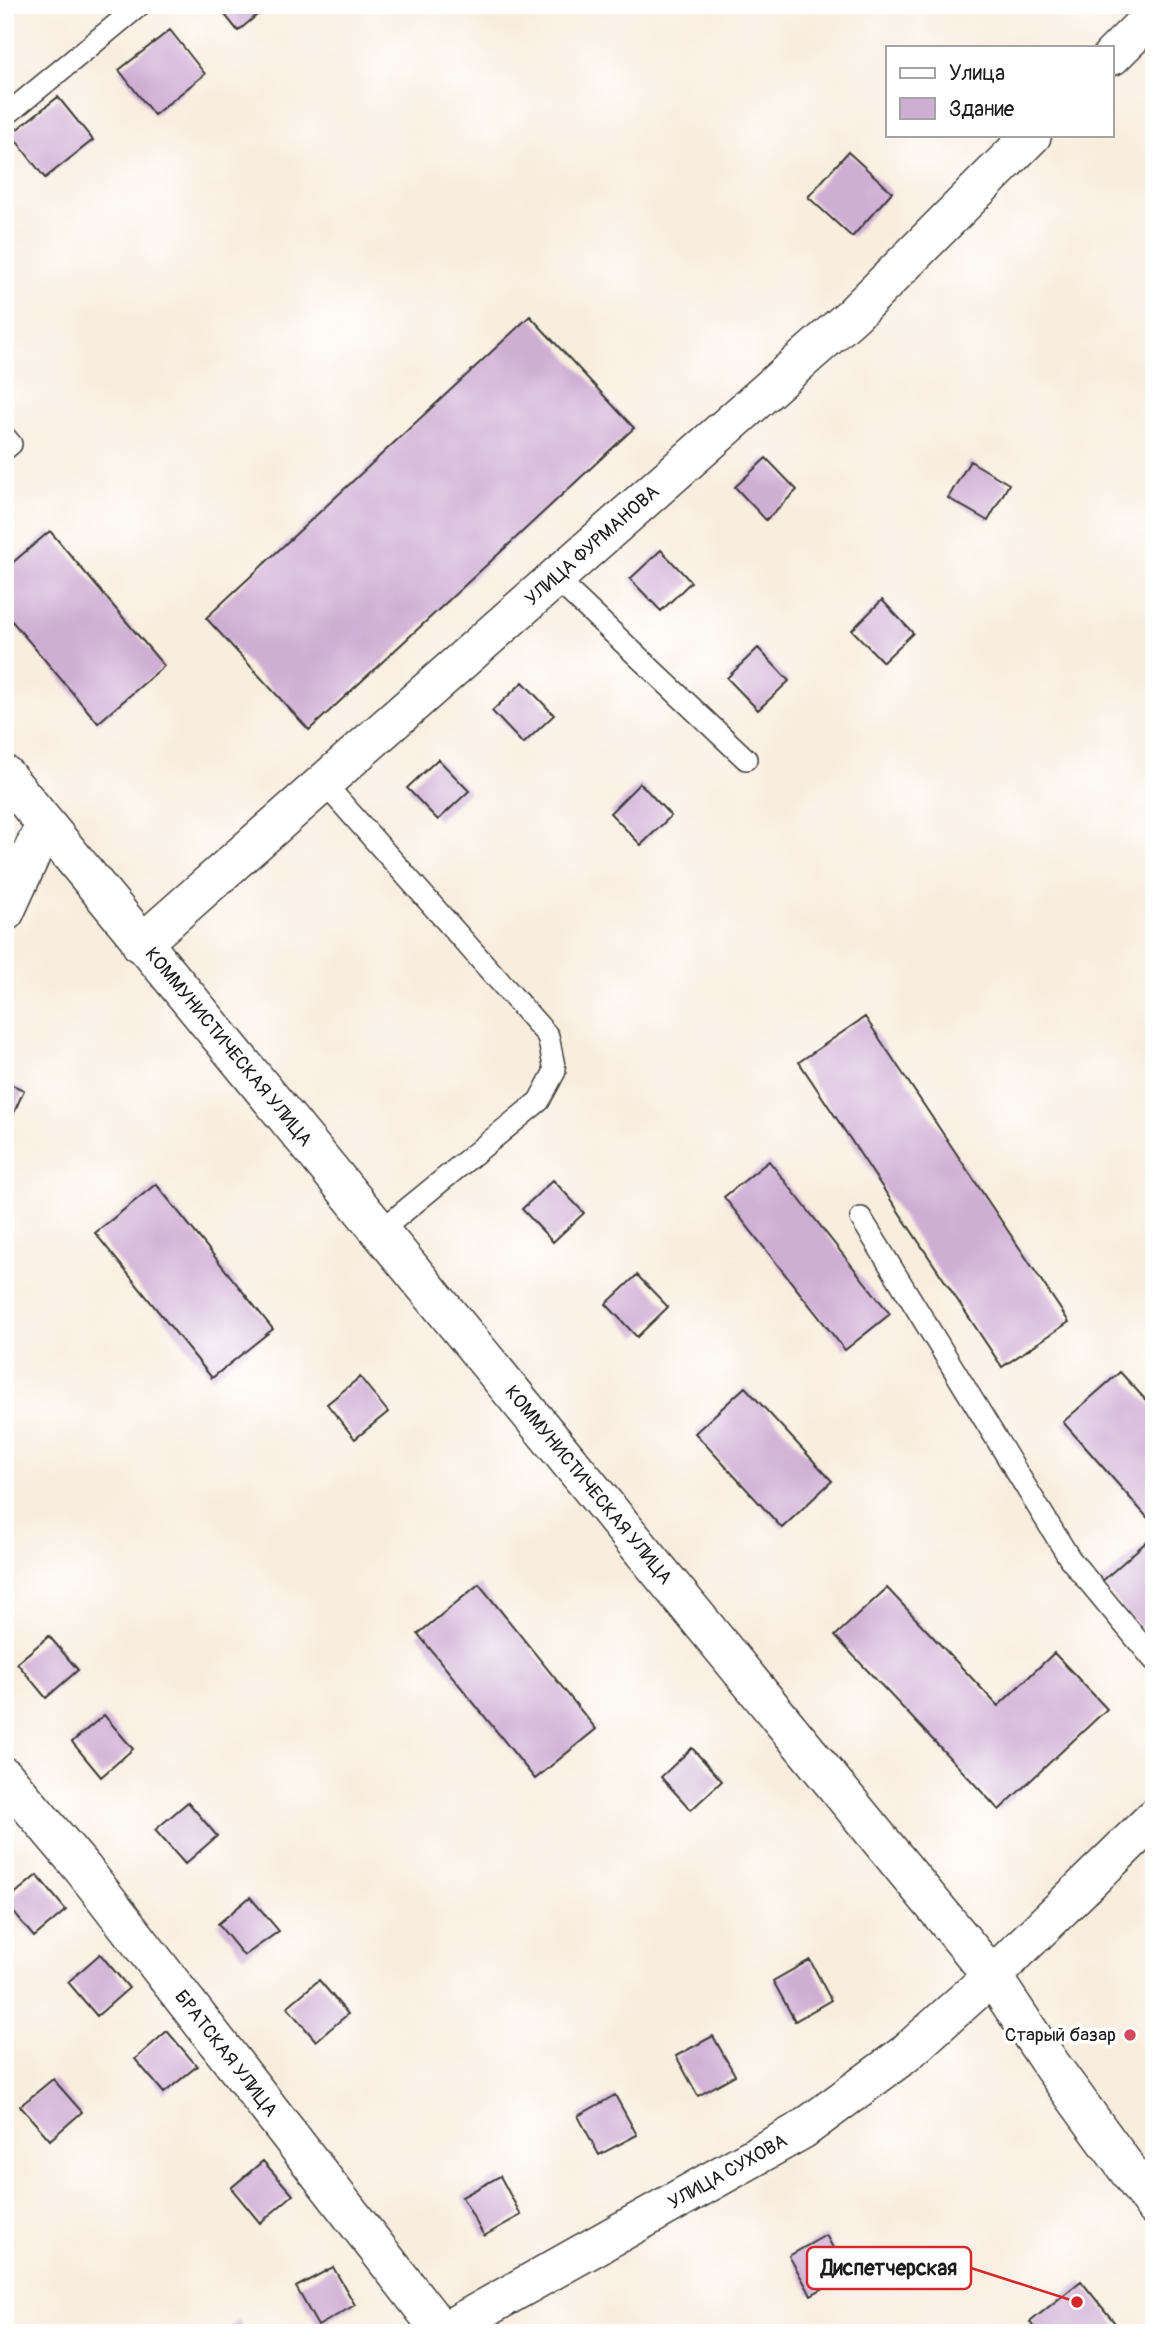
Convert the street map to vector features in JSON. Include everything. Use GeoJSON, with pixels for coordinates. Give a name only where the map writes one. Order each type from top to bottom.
{"type":"FeatureCollection","features":[{"type":"Feature","properties":{"kind":"street"},"geometry":{"type":"LineString","coordinates":[[1114,54],[1154,14]]}},
{"type":"Feature","properties":{"kind":"street","name":"УЛИЦА ФУРМАНОВА"},"geometry":{"type":"LineString","coordinates":[[141,944],[853,315],[1031,136]]}},
{"type":"Feature","properties":{"kind":"street","name":"КОММУНИСТИЧЕСКАЯ УЛИЦА"},"geometry":{"type":"LineString","coordinates":[[5,775],[141,944],[992,1976],[1052,2066],[1154,2206]]}},
{"type":"Feature","properties":{"kind":"street"},"geometry":{"type":"LineString","coordinates":[[5,912],[45,824]]}},
{"type":"Feature","properties":{"kind":"street","name":"БРАТСКАЯ УЛИЦА"},"geometry":{"type":"LineString","coordinates":[[5,1777],[83,1869],[441,2332]]}},
{"type":"Feature","properties":{"kind":"street","name":"УЛИЦА СУХОВА"},"geometry":{"type":"LineString","coordinates":[[441,2332],[802,2130],[905,2054],[992,1976],[1154,1818]]}},
{"type":"Feature","properties":{"kind":"lane"},"geometry":{"type":"LineString","coordinates":[[5,116],[140,5]]}},
{"type":"Feature","properties":{"kind":"lane"},"geometry":{"type":"LineString","coordinates":[[5,437],[11,444],[5,449]]}},
{"type":"Feature","properties":{"kind":"lane"},"geometry":{"type":"LineString","coordinates":[[555,578],[746,759]]}},
{"type":"Feature","properties":{"kind":"lane"},"geometry":{"type":"LineString","coordinates":[[323,782],[548,1036],[555,1071],[539,1101],[379,1232]]}},
{"type":"Feature","properties":{"kind":"lane"},"geometry":{"type":"LineString","coordinates":[[862,1218],[1070,1559],[1154,1660]]}},
{"type":"Feature","properties":{"kind":"building"},"geometry":{"type":"Polygon","coordinates":[[[217,5],[269,5],[238,31],[217,5]]]}},
{"type":"Feature","properties":{"kind":"building"},"geometry":{"type":"Polygon","coordinates":[[[170,30],[205,74],[154,115],[119,70],[170,30]]]}},
{"type":"Feature","properties":{"kind":"building"},"geometry":{"type":"Polygon","coordinates":[[[58,97],[93,140],[45,178],[11,134],[58,97]]]}},
{"type":"Feature","properties":{"kind":"building"},"geometry":{"type":"Polygon","coordinates":[[[848,152],[892,192],[852,237],[808,197],[848,152]]]}},
{"type":"Feature","properties":{"kind":"building"},"geometry":{"type":"Polygon","coordinates":[[[530,316],[634,428],[309,730],[206,618],[530,316]]]}},
{"type":"Feature","properties":{"kind":"building"},"geometry":{"type":"Polygon","coordinates":[[[766,458],[797,490],[766,520],[735,487],[766,458]]]}},
{"type":"Feature","properties":{"kind":"building"},"geometry":{"type":"Polygon","coordinates":[[[970,461],[1009,484],[988,521],[948,498],[970,461]]]}},
{"type":"Feature","properties":{"kind":"building"},"geometry":{"type":"Polygon","coordinates":[[[50,531],[164,666],[98,723],[5,613],[5,569],[50,531]]]}},
{"type":"Feature","properties":{"kind":"building"},"geometry":{"type":"Polygon","coordinates":[[[661,550],[691,582],[661,611],[630,579],[661,550]]]}},
{"type":"Feature","properties":{"kind":"building"},"geometry":{"type":"Polygon","coordinates":[[[882,600],[913,633],[883,662],[852,630],[882,600]]]}},
{"type":"Feature","properties":{"kind":"building"},"geometry":{"type":"Polygon","coordinates":[[[758,648],[789,681],[758,710],[727,678],[758,648]]]}},
{"type":"Feature","properties":{"kind":"building"},"geometry":{"type":"Polygon","coordinates":[[[523,682],[554,715],[523,744],[492,711],[523,682]]]}},
{"type":"Feature","properties":{"kind":"building"},"geometry":{"type":"Polygon","coordinates":[[[438,759],[469,791],[438,820],[407,788],[438,759]]]}},
{"type":"Feature","properties":{"kind":"building"},"geometry":{"type":"Polygon","coordinates":[[[640,783],[671,816],[641,845],[610,813],[640,783]]]}},
{"type":"Feature","properties":{"kind":"building"},"geometry":{"type":"Polygon","coordinates":[[[865,1017],[1069,1322],[1002,1367],[799,1062],[865,1017]]]}},
{"type":"Feature","properties":{"kind":"building"},"geometry":{"type":"Polygon","coordinates":[[[5,1082],[24,1090],[5,1133],[5,1082]]]}},
{"type":"Feature","properties":{"kind":"building"},"geometry":{"type":"Polygon","coordinates":[[[769,1161],[890,1314],[845,1350],[724,1197],[769,1161]]]}},
{"type":"Feature","properties":{"kind":"building"},"geometry":{"type":"Polygon","coordinates":[[[553,1180],[584,1213],[553,1242],[522,1209],[553,1180]]]}},
{"type":"Feature","properties":{"kind":"building"},"geometry":{"type":"Polygon","coordinates":[[[156,1184],[273,1329],[212,1378],[95,1233],[156,1184]]]}},
{"type":"Feature","properties":{"kind":"building"},"geometry":{"type":"Polygon","coordinates":[[[637,1275],[668,1307],[637,1337],[606,1304],[637,1275]]]}},
{"type":"Feature","properties":{"kind":"building"},"geometry":{"type":"Polygon","coordinates":[[[1120,1372],[1154,1409],[1154,1525],[1063,1422],[1120,1372]]]}},
{"type":"Feature","properties":{"kind":"building"},"geometry":{"type":"Polygon","coordinates":[[[360,1377],[388,1412],[355,1439],[327,1404],[360,1377]]]}},
{"type":"Feature","properties":{"kind":"building"},"geometry":{"type":"Polygon","coordinates":[[[745,1387],[832,1481],[782,1528],[695,1433],[745,1387]]]}},
{"type":"Feature","properties":{"kind":"building"},"geometry":{"type":"Polygon","coordinates":[[[1154,1535],[1154,1628],[1146,1635],[1100,1583],[1154,1535]]]}},
{"type":"Feature","properties":{"kind":"building"},"geometry":{"type":"Polygon","coordinates":[[[479,1584],[596,1729],[535,1779],[418,1634],[479,1584]]]}},
{"type":"Feature","properties":{"kind":"building"},"geometry":{"type":"Polygon","coordinates":[[[887,1588],[998,1706],[1054,1653],[1107,1709],[999,1810],[835,1636],[887,1588]]]}},
{"type":"Feature","properties":{"kind":"building"},"geometry":{"type":"Polygon","coordinates":[[[49,1636],[78,1670],[46,1698],[17,1663],[49,1636]]]}},
{"type":"Feature","properties":{"kind":"building"},"geometry":{"type":"Polygon","coordinates":[[[104,1715],[133,1749],[101,1777],[72,1742],[104,1715]]]}},
{"type":"Feature","properties":{"kind":"building"},"geometry":{"type":"Polygon","coordinates":[[[692,1748],[722,1781],[691,1810],[661,1777],[692,1748]]]}},
{"type":"Feature","properties":{"kind":"building"},"geometry":{"type":"Polygon","coordinates":[[[188,1802],[217,1836],[185,1864],[155,1830],[188,1802]]]}},
{"type":"Feature","properties":{"kind":"building"},"geometry":{"type":"Polygon","coordinates":[[[37,1875],[66,1910],[34,1937],[5,1902],[37,1875]]]}},
{"type":"Feature","properties":{"kind":"building"},"geometry":{"type":"Polygon","coordinates":[[[250,1897],[279,1931],[244,1956],[218,1924],[250,1897]]]}},
{"type":"Feature","properties":{"kind":"building"},"geometry":{"type":"Polygon","coordinates":[[[100,1954],[129,1988],[97,2016],[68,1982],[100,1954]]]}},
{"type":"Feature","properties":{"kind":"building"},"geometry":{"type":"Polygon","coordinates":[[[810,1960],[831,2000],[795,2021],[773,1981],[810,1960]]]}},
{"type":"Feature","properties":{"kind":"building"},"geometry":{"type":"Polygon","coordinates":[[[319,1980],[348,2014],[316,2041],[287,2007],[319,1980]]]}},
{"type":"Feature","properties":{"kind":"building"},"geometry":{"type":"Polygon","coordinates":[[[167,2031],[197,2066],[164,2093],[135,2059],[167,2031]]]}},
{"type":"Feature","properties":{"kind":"building"},"geometry":{"type":"Polygon","coordinates":[[[713,2036],[735,2075],[698,2096],[676,2056],[713,2036]]]}},
{"type":"Feature","properties":{"kind":"building"},"geometry":{"type":"Polygon","coordinates":[[[53,2079],[82,2112],[50,2140],[20,2106],[53,2079]]]}},
{"type":"Feature","properties":{"kind":"building"},"geometry":{"type":"Polygon","coordinates":[[[615,2095],[637,2135],[599,2155],[578,2116],[615,2095]]]}},
{"type":"Feature","properties":{"kind":"building"},"geometry":{"type":"Polygon","coordinates":[[[263,2161],[293,2195],[260,2223],[231,2188],[263,2161]]]}},
{"type":"Feature","properties":{"kind":"building"},"geometry":{"type":"Polygon","coordinates":[[[500,2176],[521,2215],[484,2236],[462,2197],[500,2176]]]}},
{"type":"Feature","properties":{"kind":"building"},"geometry":{"type":"Polygon","coordinates":[[[826,2235],[848,2275],[811,2295],[789,2256],[826,2235]]]}},
{"type":"Feature","properties":{"kind":"building"},"geometry":{"type":"Polygon","coordinates":[[[333,2267],[355,2305],[318,2326],[296,2287],[333,2267]]]}},
{"type":"Feature","properties":{"kind":"building"},"geometry":{"type":"Polygon","coordinates":[[[1081,2281],[1123,2333],[1038,2333],[1030,2322],[1081,2281]]]}},
{"type":"Feature","properties":{"kind":"building"},"geometry":{"type":"Polygon","coordinates":[[[239,2321],[245,2333],[219,2333],[239,2321]]]}},
{"type":"Feature","properties":{"kind":"place","name":"Старый базар"},"geometry":{"type":"Point","coordinates":[1130,2035]}},
{"type":"Feature","properties":{"kind":"place","name":"Диспетчерская"},"geometry":{"type":"Point","coordinates":[1077,2302]}}]}
